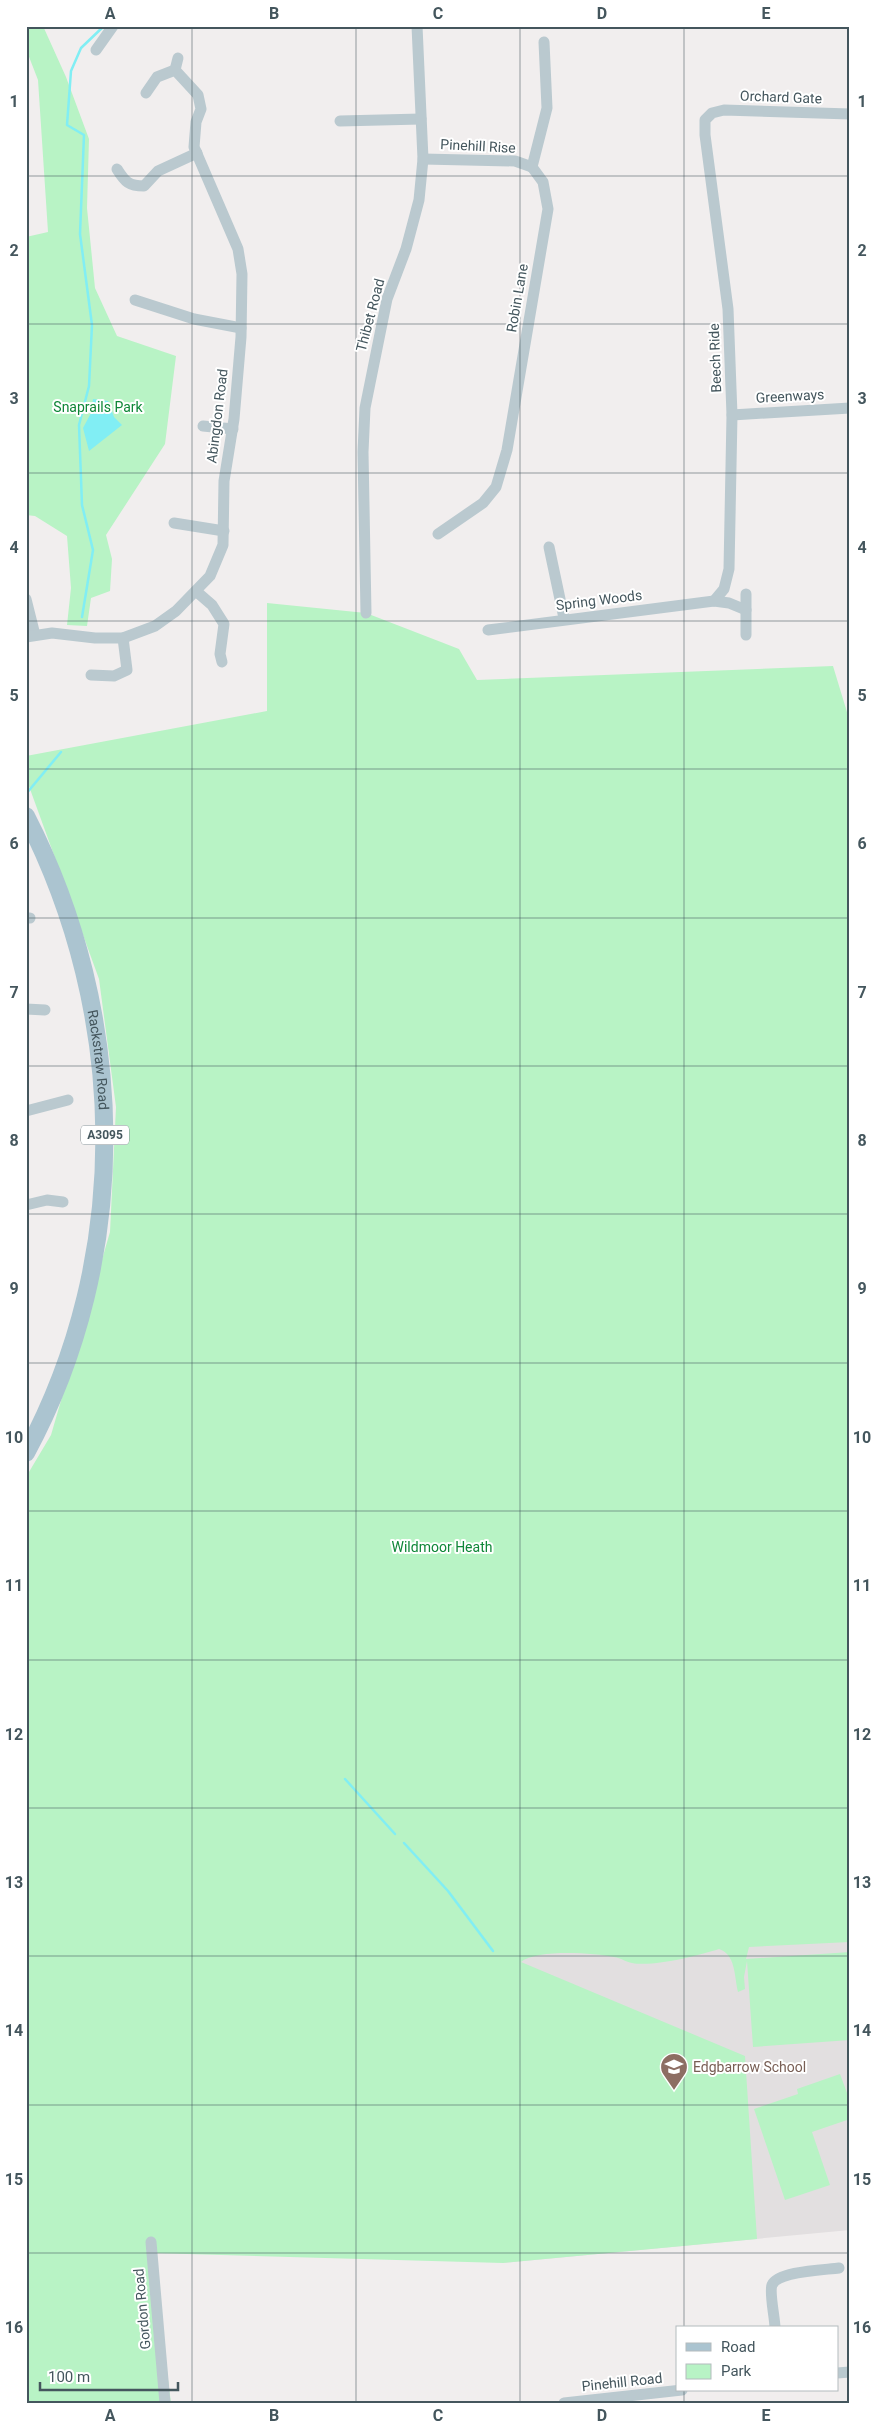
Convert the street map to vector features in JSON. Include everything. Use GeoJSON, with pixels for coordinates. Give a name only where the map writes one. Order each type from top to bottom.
{"type":"FeatureCollection","features":[{"type":"Feature","properties":{"kind":"main road","name":"Rackstraw Road"},"geometry":{"type":"LineString","coordinates":[[26,816],[63,900],[85,974],[98,1036],[105,1129],[102,1200],[94,1264],[86,1298],[59,1380],[26,1453]]}},
{"type":"Feature","properties":{"kind":"street"},"geometry":{"type":"LineString","coordinates":[[96,50],[113,26]]}},
{"type":"Feature","properties":{"kind":"street","name":"Thibet Road"},"geometry":{"type":"LineString","coordinates":[[366,613],[363,452],[365,408],[387,299],[406,249],[419,200],[423,159],[417,26]]}},
{"type":"Feature","properties":{"kind":"street"},"geometry":{"type":"LineString","coordinates":[[532,167],[547,108],[544,42]]}},
{"type":"Feature","properties":{"kind":"street"},"geometry":{"type":"LineString","coordinates":[[146,93],[157,77],[175,70],[178,58]]}},
{"type":"Feature","properties":{"kind":"street","name":"Abingdon Road"},"geometry":{"type":"LineString","coordinates":[[30,636],[52,633],[95,638],[123,638],[155,626],[176,611],[197,592],[210,576],[223,545],[224,481],[233,429],[241,328],[242,274],[238,249],[194,147],[196,122],[201,109],[198,95],[175,70]]}},
{"type":"Feature","properties":{"kind":"street","name":"Orchard Gate"},"geometry":{"type":"LineString","coordinates":[[712,113],[724,110],[850,114]]}},
{"type":"Feature","properties":{"kind":"street","name":"Beech Ride"},"geometry":{"type":"LineString","coordinates":[[712,113],[705,120],[704,126],[728,309],[732,415],[729,568],[724,589],[714,601]]}},
{"type":"Feature","properties":{"kind":"street"},"geometry":{"type":"LineString","coordinates":[[340,122],[422,119]]}},
{"type":"Feature","properties":{"kind":"street"},"geometry":{"type":"LineString","coordinates":[[117,169],[124,181],[132,186],[144,186],[158,172],[197,154]]}},
{"type":"Feature","properties":{"kind":"street","name":"Pinehill Rise"},"geometry":{"type":"LineString","coordinates":[[423,159],[515,162],[532,167]]}},
{"type":"Feature","properties":{"kind":"street","name":"Robin Lane"},"geometry":{"type":"LineString","coordinates":[[438,534],[482,503],[496,487],[507,450],[548,209],[543,182],[532,167]]}},
{"type":"Feature","properties":{"kind":"street"},"geometry":{"type":"LineString","coordinates":[[135,300],[194,319],[241,328]]}},
{"type":"Feature","properties":{"kind":"street","name":"Greenways"},"geometry":{"type":"LineString","coordinates":[[732,415],[850,408]]}},
{"type":"Feature","properties":{"kind":"street"},"geometry":{"type":"LineString","coordinates":[[203,426],[233,429]]}},
{"type":"Feature","properties":{"kind":"street"},"geometry":{"type":"LineString","coordinates":[[174,523],[224,530]]}},
{"type":"Feature","properties":{"kind":"street"},"geometry":{"type":"LineString","coordinates":[[549,547],[564,618]]}},
{"type":"Feature","properties":{"kind":"street"},"geometry":{"type":"LineString","coordinates":[[724,589],[729,603]]}},
{"type":"Feature","properties":{"kind":"street"},"geometry":{"type":"LineString","coordinates":[[197,592],[212,605],[224,624],[220,654],[222,662]]}},
{"type":"Feature","properties":{"kind":"street"},"geometry":{"type":"LineString","coordinates":[[746,594],[746,635]]}},
{"type":"Feature","properties":{"kind":"street"},"geometry":{"type":"LineString","coordinates":[[26,599],[30,636]]}},
{"type":"Feature","properties":{"kind":"street","name":"Spring Woods"},"geometry":{"type":"LineString","coordinates":[[488,630],[564,618],[714,601],[729,603],[746,610]]}},
{"type":"Feature","properties":{"kind":"street"},"geometry":{"type":"LineString","coordinates":[[91,675],[114,676],[127,670],[123,638]]}},
{"type":"Feature","properties":{"kind":"street"},"geometry":{"type":"LineString","coordinates":[[26,1009],[45,1010]]}},
{"type":"Feature","properties":{"kind":"street"},"geometry":{"type":"LineString","coordinates":[[26,1111],[68,1100]]}},
{"type":"Feature","properties":{"kind":"street"},"geometry":{"type":"LineString","coordinates":[[26,1205],[47,1200],[63,1202]]}},
{"type":"Feature","properties":{"kind":"street","name":"Gordon Road"},"geometry":{"type":"LineString","coordinates":[[151,2242],[165,2403]]}},
{"type":"Feature","properties":{"kind":"street"},"geometry":{"type":"LineString","coordinates":[[775,2326],[772,2286],[777,2278],[785,2275],[839,2268]]}},
{"type":"Feature","properties":{"kind":"street","name":"Pinehill Road"},"geometry":{"type":"LineString","coordinates":[[564,2403],[637,2399],[676,2391]]}},
{"type":"Feature","properties":{"kind":"shaded area","name":"Edgbarrow School"},"geometry":{"type":"Polygon","coordinates":[[[850,1939],[850,2230],[503,2263],[495,1951],[850,1939]]]}},
{"type":"Feature","properties":{"kind":"green space","name":"Snaprails Park"},"geometry":{"type":"Polygon","coordinates":[[[26,26],[43,26],[66,77],[89,139],[87,208],[95,288],[117,336],[176,356],[165,444],[106,535],[112,559],[110,591],[91,598],[87,626],[67,625],[71,588],[67,536],[35,516],[26,515],[26,237],[48,232],[38,80],[26,49],[26,26]]]}},
{"type":"Feature","properties":{"kind":"green space","name":"Wildmoor Heath"},"geometry":{"type":"Polygon","coordinates":[[[267,603],[366,613],[459,649],[477,680],[833,666],[850,722],[850,1942],[749,1947],[746,1959],[850,1952],[850,2040],[753,2047],[747,1961],[744,1977],[745,1989],[738,1992],[735,1973],[729,1956],[719,1949],[688,1958],[641,1964],[614,1957],[580,1953],[539,1955],[529,1958],[521,1962],[745,2056],[757,2239],[503,2263],[152,2253],[171,2403],[26,2403],[26,1477],[51,1435],[110,1232],[116,1107],[99,979],[26,778],[26,756],[267,711],[267,603]]]}},
{"type":"Feature","properties":{"kind":"green space"},"geometry":{"type":"Polygon","coordinates":[[[840,2074],[850,2101],[850,2119],[812,2132],[830,2185],[785,2200],[754,2109],[798,2094],[797,2089],[840,2074]]]}},
{"type":"Feature","properties":{"kind":"water"},"geometry":{"type":"Polygon","coordinates":[[[93,399],[108,401],[114,417],[122,425],[89,451],[83,428],[91,413],[93,399]]]}},
{"type":"Feature","properties":{"kind":"waterway"},"geometry":{"type":"LineString","coordinates":[[82,617],[93,550],[82,505],[79,425],[89,386],[92,325],[80,234],[84,135],[67,125],[71,71],[81,48],[104,26]]}},
{"type":"Feature","properties":{"kind":"waterway"},"geometry":{"type":"LineString","coordinates":[[26,794],[61,752]]}},
{"type":"Feature","properties":{"kind":"waterway"},"geometry":{"type":"LineString","coordinates":[[345,1779],[395,1834]]}},
{"type":"Feature","properties":{"kind":"waterway"},"geometry":{"type":"LineString","coordinates":[[404,1843],[448,1891],[493,1951]]}},
{"type":"Feature","properties":{"kind":"place","name":"Edgbarrow School"},"geometry":{"type":"Point","coordinates":[674,2091]}}]}
